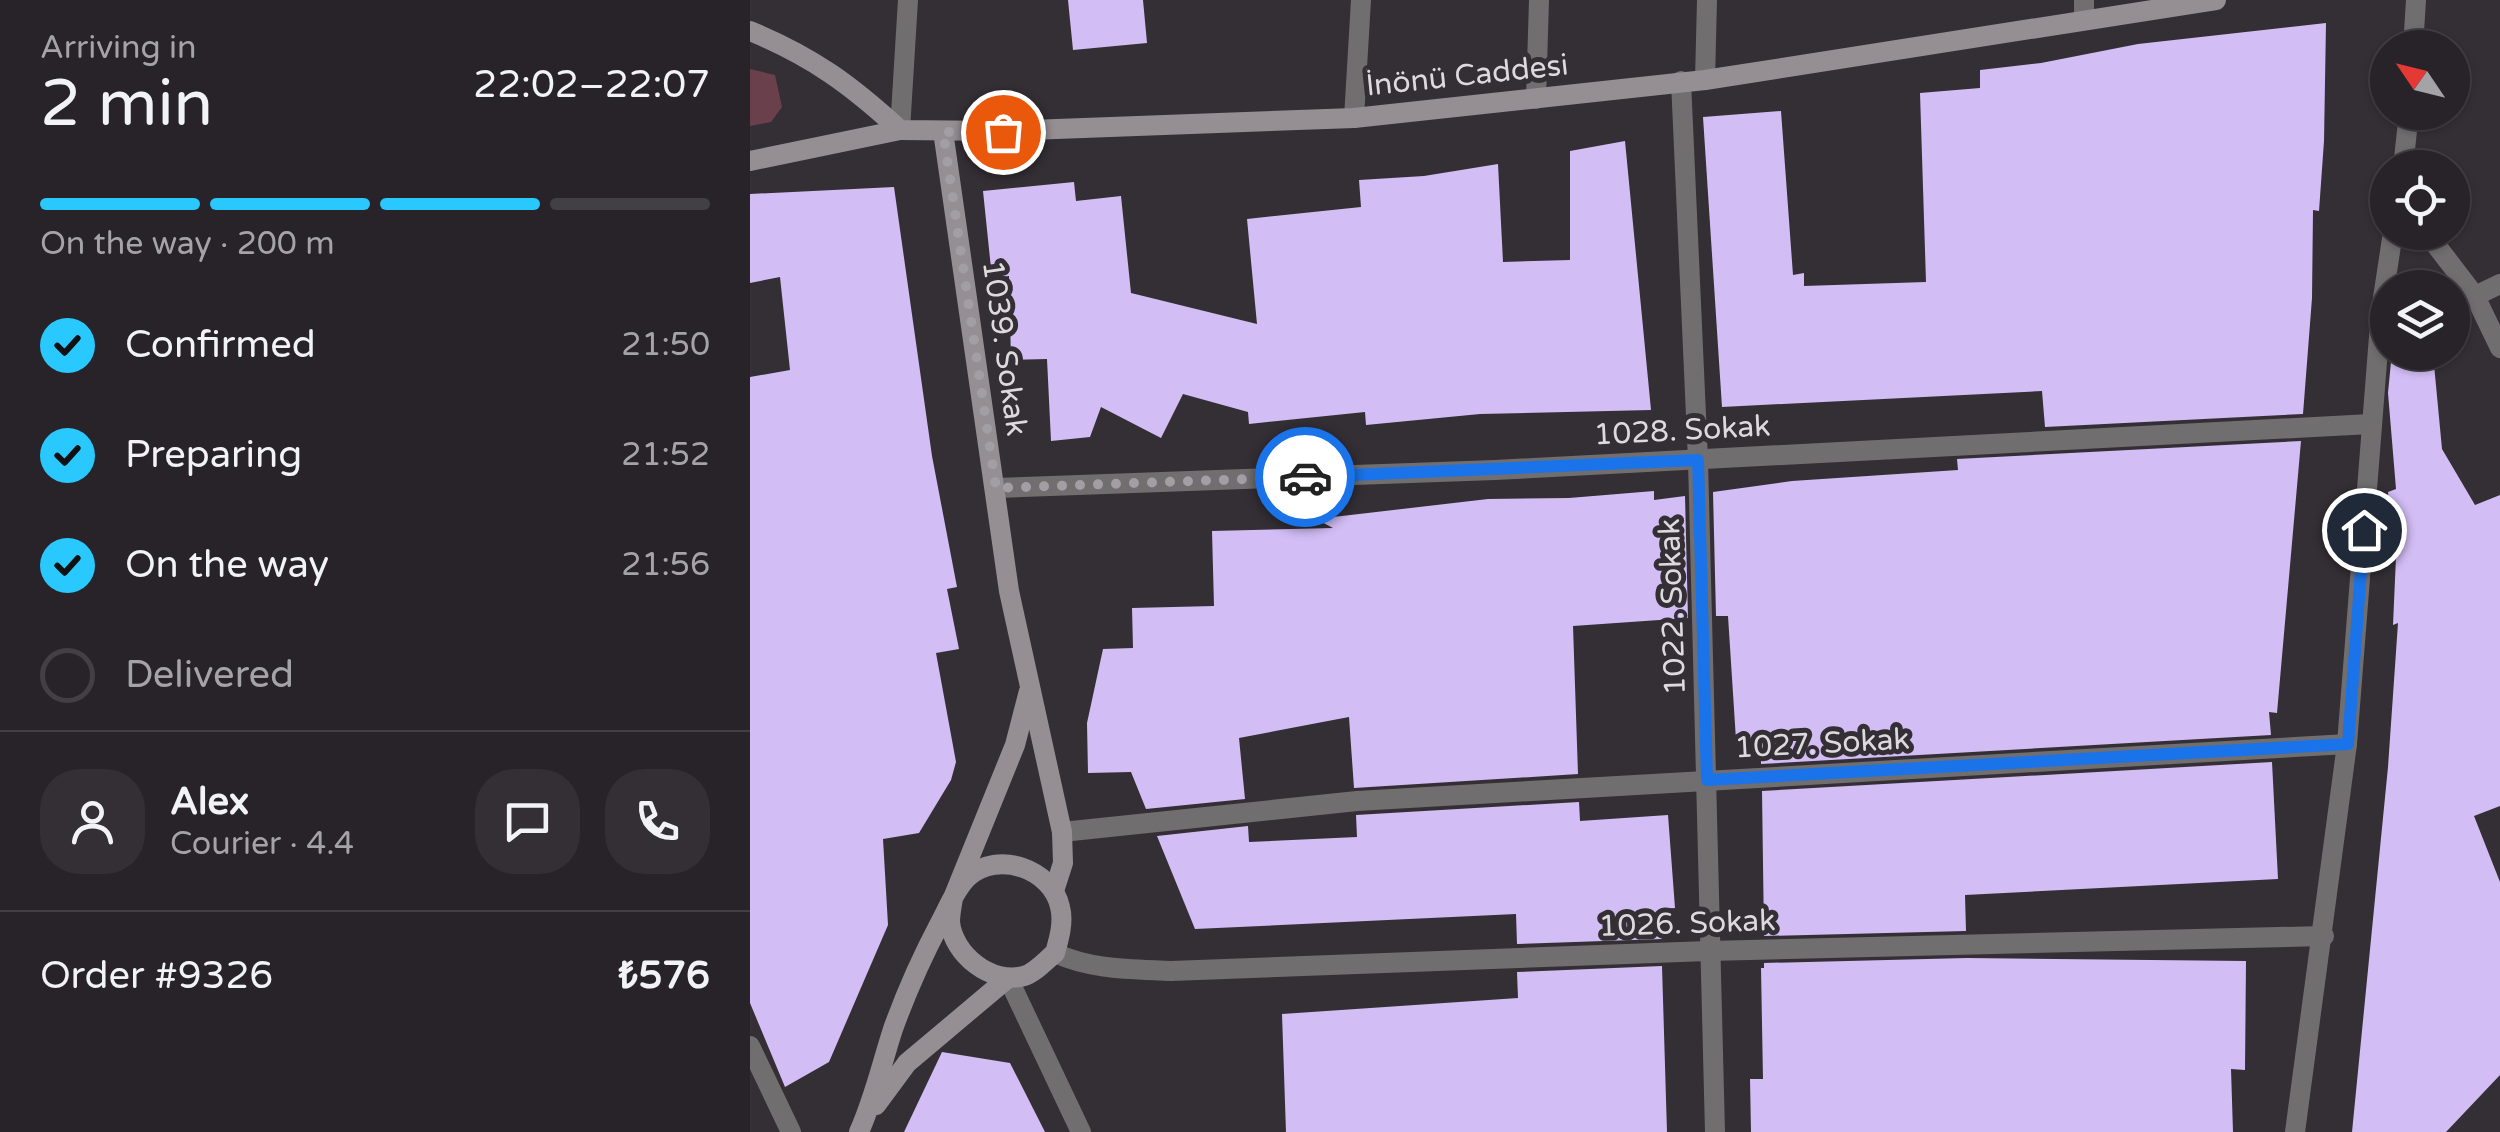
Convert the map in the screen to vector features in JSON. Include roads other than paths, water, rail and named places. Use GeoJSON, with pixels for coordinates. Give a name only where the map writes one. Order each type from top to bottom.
{"type":"FeatureCollection","features":[{"type":"Feature","properties":{"kind":"street"},"geometry":{"type":"LineString","coordinates":[[900,130],[908,0]]}},
{"type":"Feature","properties":{"kind":"street"},"geometry":{"type":"LineString","coordinates":[[1354,118],[1361,0]]}},
{"type":"Feature","properties":{"kind":"street"},"geometry":{"type":"LineString","coordinates":[[1536,99],[1539,0]]}},
{"type":"Feature","properties":{"kind":"street"},"geometry":{"type":"LineString","coordinates":[[1704,80],[1707,0]]}},
{"type":"Feature","properties":{"kind":"street","name":"İnönü Caddesi"},"geometry":{"type":"LineString","coordinates":[[750,160],[900,130],[943,132],[1354,118],[1536,99],[1704,80],[2084,9],[2216,0]]}},
{"type":"Feature","properties":{"kind":"street"},"geometry":{"type":"LineString","coordinates":[[2414,30],[2416,0]]}},
{"type":"Feature","properties":{"kind":"street"},"geometry":{"type":"LineString","coordinates":[[750,31],[786,46],[853,86],[900,130]]}},
{"type":"Feature","properties":{"kind":"street","name":"1022. Sokak"},"geometry":{"type":"LineString","coordinates":[[1681,81],[1698,460],[1715,1132]]}},
{"type":"Feature","properties":{"kind":"street","name":"1039. Sokak"},"geometry":{"type":"LineString","coordinates":[[943,132],[1009,590],[1028,691],[1047,756],[1062,832],[1063,863],[1054,890]]}},
{"type":"Feature","properties":{"kind":"street"},"geometry":{"type":"LineString","coordinates":[[2295,1132],[2348,744],[2371,424],[2391,250]]}},
{"type":"Feature","properties":{"kind":"street"},"geometry":{"type":"LineString","coordinates":[[2440,250],[2475,296],[2500,348]]}},
{"type":"Feature","properties":{"kind":"street"},"geometry":{"type":"LineString","coordinates":[[2475,296],[2500,284]]}},
{"type":"Feature","properties":{"kind":"street","name":"1028. Sokak"},"geometry":{"type":"LineString","coordinates":[[996,488],[1698,460],[2371,424]]}},
{"type":"Feature","properties":{"kind":"street"},"geometry":{"type":"LineString","coordinates":[[862,1125],[908,991],[953,898],[1015,745],[1028,691]]}},
{"type":"Feature","properties":{"kind":"street","name":"1027. Sokak"},"geometry":{"type":"LineString","coordinates":[[1062,832],[1357,802],[2348,744]]}},
{"type":"Feature","properties":{"kind":"street"},"geometry":{"type":"LineString","coordinates":[[991,864],[1019,866],[1042,878],[1054,890],[1061,910],[1055,953],[1027,976],[993,975],[960,949],[950,922],[953,898],[968,876],[991,864]]}},
{"type":"Feature","properties":{"kind":"street","name":"1026. Sokak"},"geometry":{"type":"LineString","coordinates":[[1055,953],[1099,968],[1171,971],[1708,951],[2324,936]]}},
{"type":"Feature","properties":{"kind":"street"},"geometry":{"type":"LineString","coordinates":[[862,1125],[907,1063],[1008,978]]}},
{"type":"Feature","properties":{"kind":"street"},"geometry":{"type":"LineString","coordinates":[[1008,978],[1081,1132]]}},
{"type":"Feature","properties":{"kind":"street"},"geometry":{"type":"LineString","coordinates":[[750,1046],[790,1132]]}}]}
